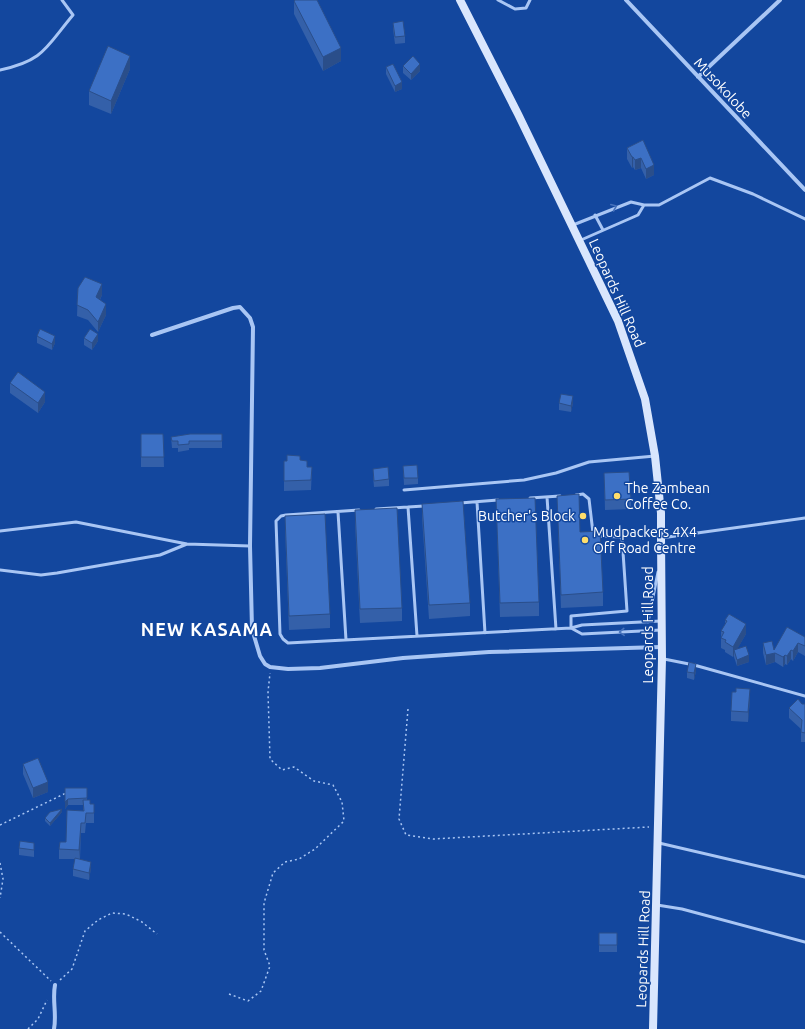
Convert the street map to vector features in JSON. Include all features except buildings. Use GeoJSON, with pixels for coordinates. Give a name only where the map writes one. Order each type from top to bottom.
{"type":"FeatureCollection","features":[{"type":"Feature","properties":{"kind":"main road","name":"Leopards Hill Road"},"geometry":{"type":"LineString","coordinates":[[463,1],[618,321],[645,399],[655,456],[661,513],[662,555],[659,843],[653,1029]]}},
{"type":"Feature","properties":{"kind":"street","name":"Musokolobe"},"geometry":{"type":"LineString","coordinates":[[626,0],[805,190]]}},
{"type":"Feature","properties":{"kind":"street"},"geometry":{"type":"LineString","coordinates":[[698,77],[780,0]]}},
{"type":"Feature","properties":{"kind":"street"},"geometry":{"type":"LineString","coordinates":[[152,335],[233,308],[240,307],[250,318],[253,327],[250,546],[252,629],[260,656],[270,667],[288,669],[320,668],[403,658],[489,652],[661,647]]}},
{"type":"Feature","properties":{"kind":"street"},"geometry":{"type":"LineString","coordinates":[[54,1029],[56,1016],[53,994],[55,985]]}},
{"type":"Feature","properties":{"kind":"lane"},"geometry":{"type":"LineString","coordinates":[[0,70],[31,61],[52,42],[73,15],[62,0]]}},
{"type":"Feature","properties":{"kind":"lane"},"geometry":{"type":"LineString","coordinates":[[498,0],[516,9],[526,8],[530,0]]}},
{"type":"Feature","properties":{"kind":"lane"},"geometry":{"type":"LineString","coordinates":[[572,225],[631,202],[644,205],[659,205],[710,178],[753,194],[805,219]]}},
{"type":"Feature","properties":{"kind":"lane"},"geometry":{"type":"LineString","coordinates":[[580,241],[638,215],[644,205]]}},
{"type":"Feature","properties":{"kind":"lane"},"geometry":{"type":"LineString","coordinates":[[595,215],[603,230]]}},
{"type":"Feature","properties":{"kind":"lane"},"geometry":{"type":"LineString","coordinates":[[404,490],[524,480],[589,462],[655,456]]}},
{"type":"Feature","properties":{"kind":"lane"},"geometry":{"type":"LineString","coordinates":[[569,495],[583,494],[589,498],[594,535],[622,537],[627,611],[571,616],[571,628]]}},
{"type":"Feature","properties":{"kind":"lane"},"geometry":{"type":"LineString","coordinates":[[524,498],[562,496]]}},
{"type":"Feature","properties":{"kind":"lane"},"geometry":{"type":"LineString","coordinates":[[548,497],[556,629]]}},
{"type":"Feature","properties":{"kind":"lane"},"geometry":{"type":"LineString","coordinates":[[454,504],[500,500]]}},
{"type":"Feature","properties":{"kind":"lane"},"geometry":{"type":"LineString","coordinates":[[476,502],[485,633]]}},
{"type":"Feature","properties":{"kind":"lane"},"geometry":{"type":"LineString","coordinates":[[369,510],[431,505]]}},
{"type":"Feature","properties":{"kind":"lane"},"geometry":{"type":"LineString","coordinates":[[408,507],[417,636]]}},
{"type":"Feature","properties":{"kind":"lane"},"geometry":{"type":"LineString","coordinates":[[361,510],[286,515],[281,516],[276,521],[280,634],[283,639],[288,642],[485,633],[571,628],[582,625],[662,621]]}},
{"type":"Feature","properties":{"kind":"lane"},"geometry":{"type":"LineString","coordinates":[[338,512],[346,640]]}},
{"type":"Feature","properties":{"kind":"lane"},"geometry":{"type":"LineString","coordinates":[[661,538],[805,518]]}},
{"type":"Feature","properties":{"kind":"lane"},"geometry":{"type":"LineString","coordinates":[[0,531],[76,522],[187,544],[250,546]]}},
{"type":"Feature","properties":{"kind":"lane"},"geometry":{"type":"LineString","coordinates":[[0,570],[41,575],[57,573],[160,555],[187,544]]}},
{"type":"Feature","properties":{"kind":"lane"},"geometry":{"type":"LineString","coordinates":[[648,622],[662,555]]}},
{"type":"Feature","properties":{"kind":"lane"},"geometry":{"type":"LineString","coordinates":[[571,628],[582,634],[661,630]]}},
{"type":"Feature","properties":{"kind":"lane"},"geometry":{"type":"LineString","coordinates":[[662,659],[694,665],[805,696]]}},
{"type":"Feature","properties":{"kind":"lane"},"geometry":{"type":"LineString","coordinates":[[659,843],[805,876]]}},
{"type":"Feature","properties":{"kind":"lane"},"geometry":{"type":"LineString","coordinates":[[657,905],[682,909],[805,942]]}},
{"type":"Feature","properties":{"kind":"path"},"geometry":{"type":"LineString","coordinates":[[230,994],[248,1001],[261,991],[270,966],[264,950],[264,903],[273,873],[285,862],[299,859],[315,849],[344,821],[342,802],[332,785],[314,781],[294,767],[282,770],[270,759],[268,692],[270,667]]}},
{"type":"Feature","properties":{"kind":"path"},"geometry":{"type":"LineString","coordinates":[[408,709],[399,819],[406,835],[433,838],[659,827]]}},
{"type":"Feature","properties":{"kind":"path"},"geometry":{"type":"LineString","coordinates":[[0,825],[71,791]]}},
{"type":"Feature","properties":{"kind":"path"},"geometry":{"type":"LineString","coordinates":[[0,863],[3,879],[0,898]]}},
{"type":"Feature","properties":{"kind":"path"},"geometry":{"type":"LineString","coordinates":[[0,932],[55,985],[72,969],[85,931],[98,920],[112,913],[126,914],[142,922],[157,934]]}},
{"type":"Feature","properties":{"kind":"path"},"geometry":{"type":"LineString","coordinates":[[28,1029],[38,1019],[48,999]]}},
{"type":"Feature","properties":{"kind":"place","name":"The Zambean Coffee Co."},"geometry":{"type":"Point","coordinates":[617,496]}},
{"type":"Feature","properties":{"kind":"place","name":"Butcher's Block"},"geometry":{"type":"Point","coordinates":[583,516]}},
{"type":"Feature","properties":{"kind":"place","name":"Mudpackers 4X4 Off Road Centre"},"geometry":{"type":"Point","coordinates":[585,540]}},
{"type":"Feature","properties":{"kind":"district","name":"NEW KASAMA"},"geometry":{"type":"Point","coordinates":[207,630]}}]}
